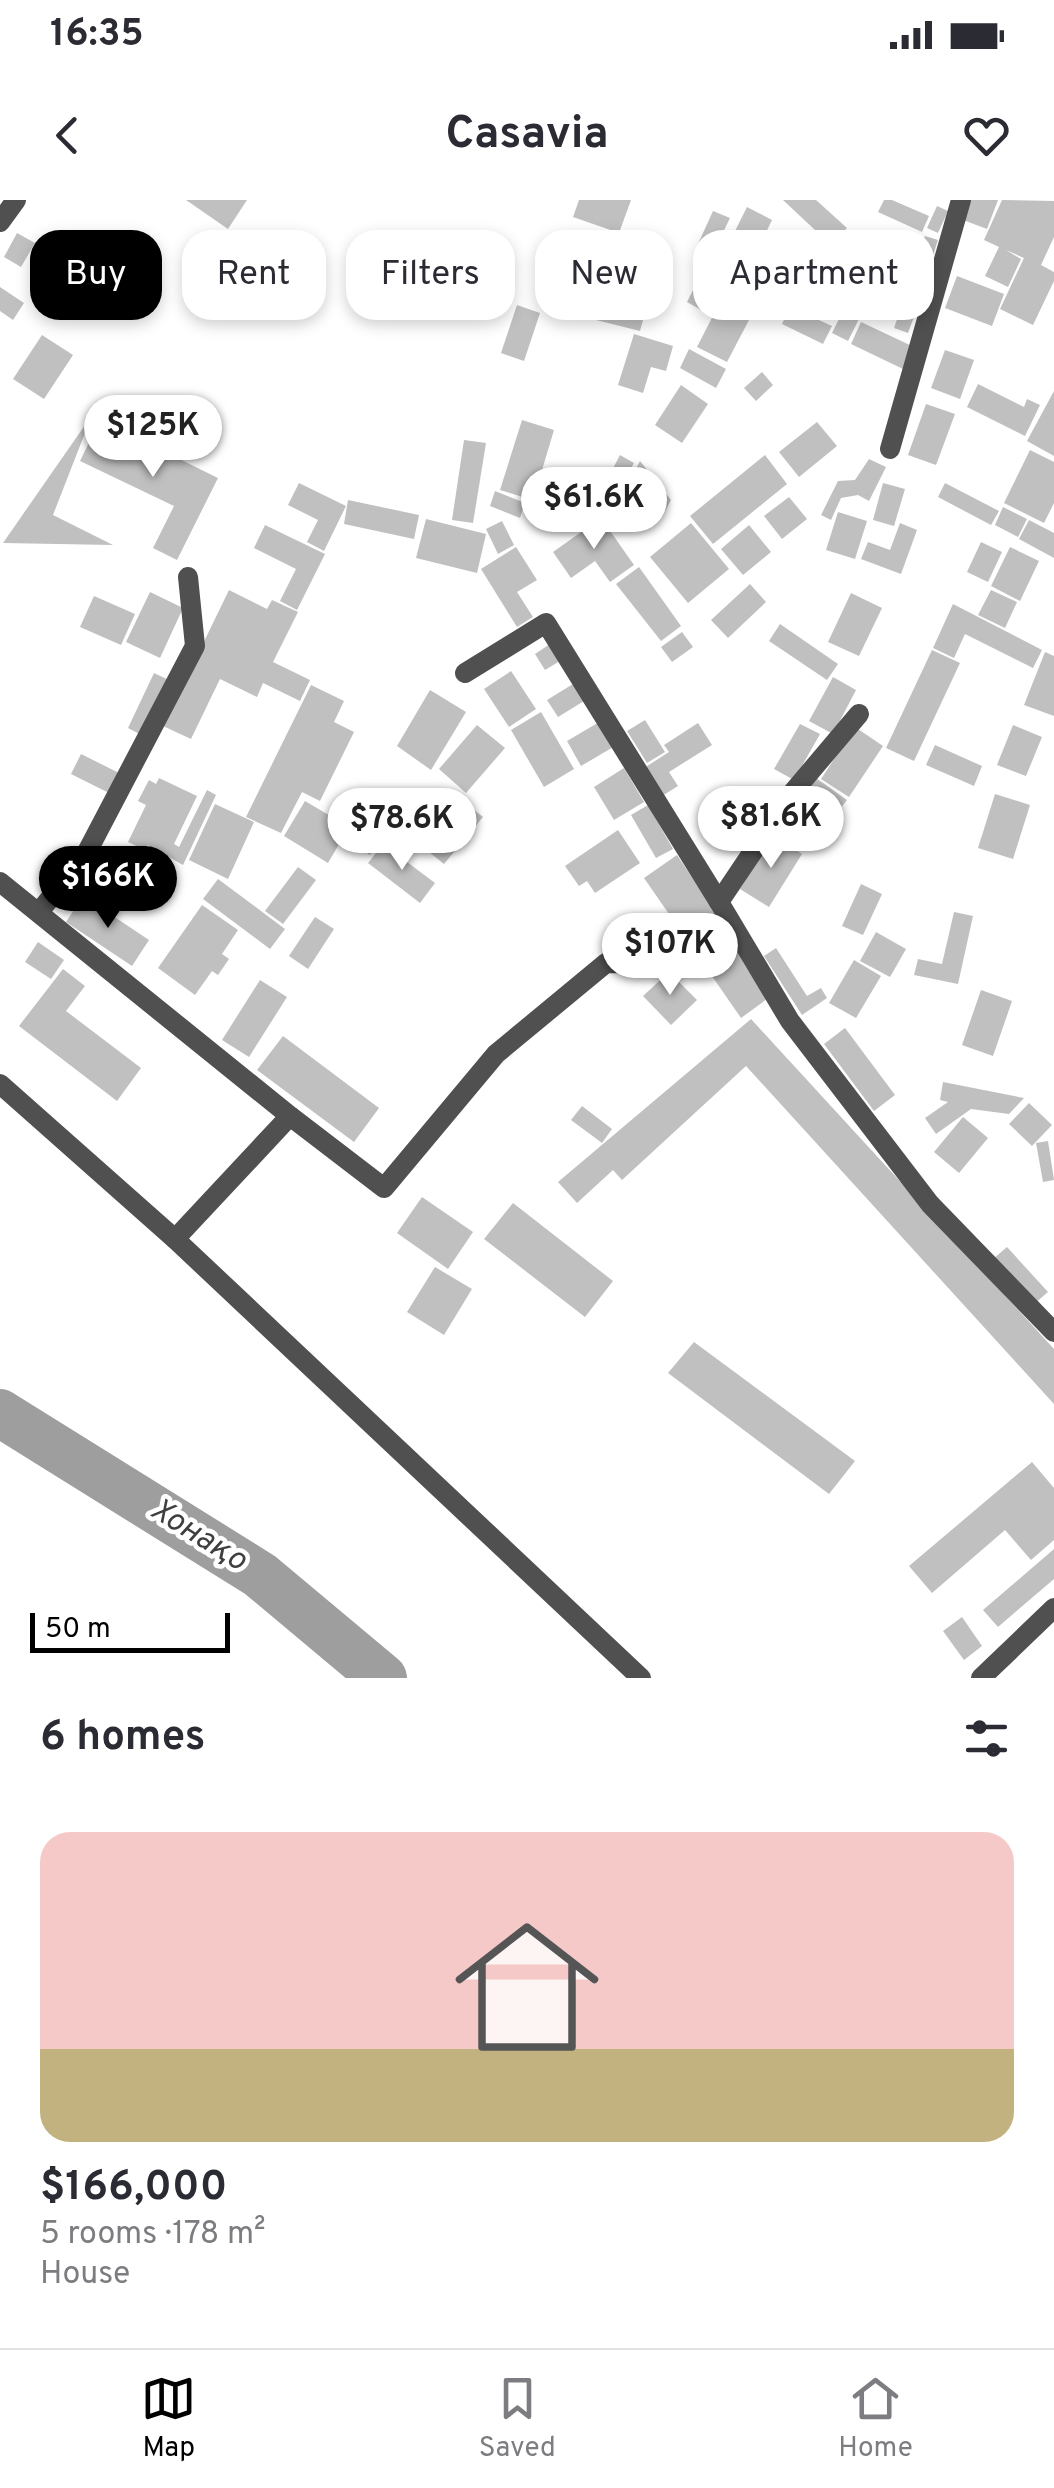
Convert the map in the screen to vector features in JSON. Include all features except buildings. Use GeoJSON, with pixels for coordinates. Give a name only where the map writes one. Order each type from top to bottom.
{"type":"FeatureCollection","features":[{"type":"Feature","properties":{"kind":"street"},"geometry":{"type":"LineString","coordinates":[[0,222],[16,200]]}},
{"type":"Feature","properties":{"kind":"street"},"geometry":{"type":"LineString","coordinates":[[890,449],[961,200]]}},
{"type":"Feature","properties":{"kind":"street"},"geometry":{"type":"LineString","coordinates":[[39,912],[86,854],[195,646],[188,577]]}},
{"type":"Feature","properties":{"kind":"street"},"geometry":{"type":"LineString","coordinates":[[465,673],[546,623],[790,1021],[930,1204],[1054,1332]]}},
{"type":"Feature","properties":{"kind":"street"},"geometry":{"type":"LineString","coordinates":[[719,902],[793,792],[858,714]]}},
{"type":"Feature","properties":{"kind":"street"},"geometry":{"type":"LineString","coordinates":[[0,882],[384,1188],[496,1054],[606,964],[648,964]]}},
{"type":"Feature","properties":{"kind":"street"},"geometry":{"type":"LineString","coordinates":[[0,1084],[175,1239],[641,1678]]}},
{"type":"Feature","properties":{"kind":"street"},"geometry":{"type":"LineString","coordinates":[[175,1239],[290,1116]]}},
{"type":"Feature","properties":{"kind":"street"},"geometry":{"type":"LineString","coordinates":[[980,1678],[1054,1608]]}},
{"type":"Feature","properties":{"kind":"waterway","name":"Хонақо"},"geometry":{"type":"LineString","coordinates":[[0,1413],[260,1575],[383,1678]]}}]}
